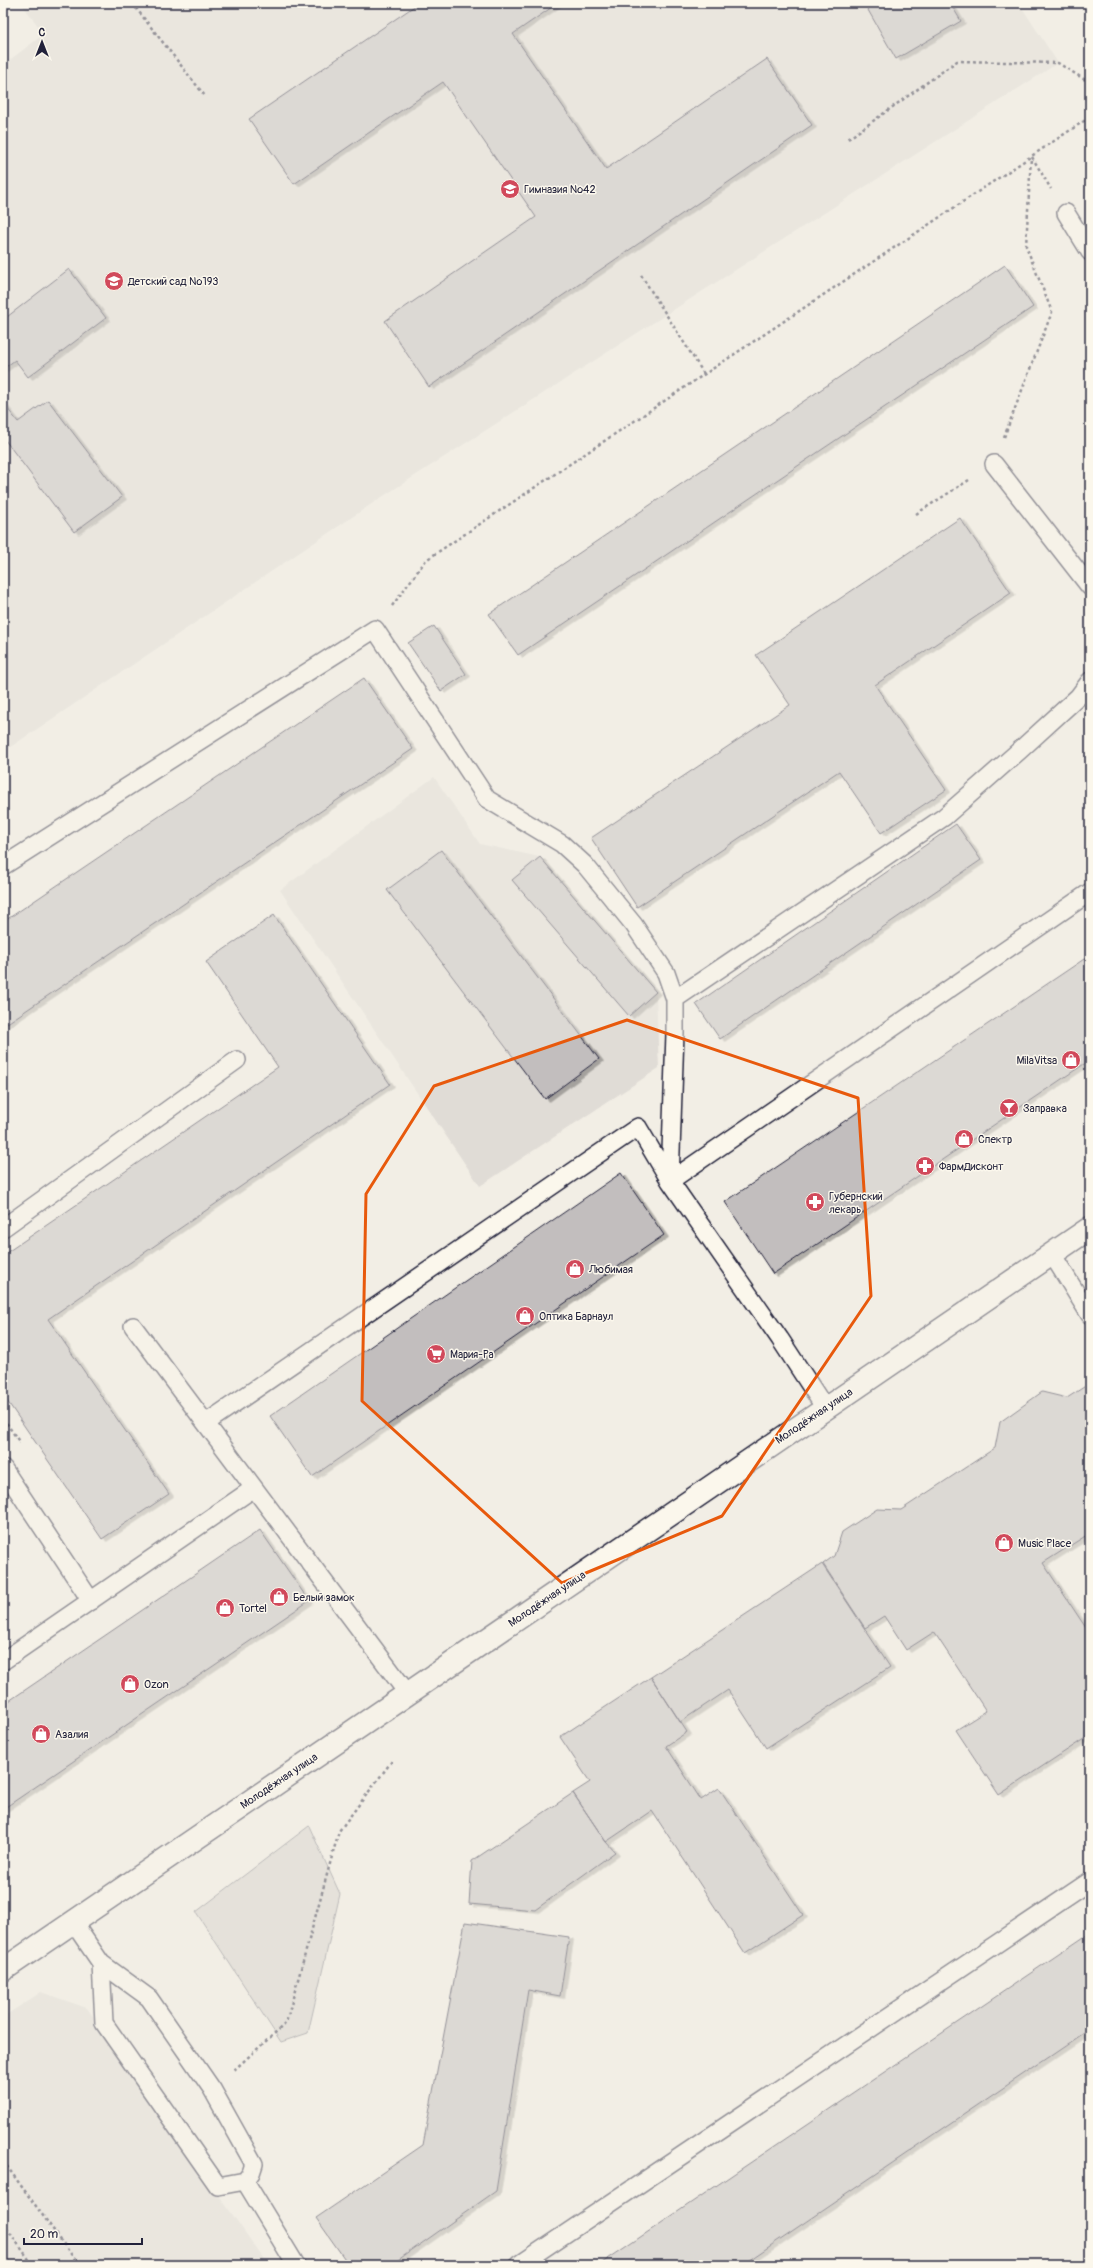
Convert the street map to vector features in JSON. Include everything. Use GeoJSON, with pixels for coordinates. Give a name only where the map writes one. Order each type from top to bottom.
{"type":"FeatureCollection","features":[{"type":"Feature","properties":{"kind":"street","name":"Молодёжная улица"},"geometry":{"type":"LineString","coordinates":[[3,1970],[1090,1228]]}},
{"type":"Feature","properties":{"kind":"lane"},"geometry":{"type":"LineString","coordinates":[[1066,213],[1090,252]]}},
{"type":"Feature","properties":{"kind":"lane"},"geometry":{"type":"LineString","coordinates":[[994,464],[1090,586]]}},
{"type":"Feature","properties":{"kind":"lane"},"geometry":{"type":"LineString","coordinates":[[3,866],[375,629],[487,799],[562,844],[585,865],[634,925],[666,973],[674,999],[673,1132],[670,1181]]}},
{"type":"Feature","properties":{"kind":"lane"},"geometry":{"type":"LineString","coordinates":[[674,999],[944,817],[1078,697],[1090,681]]}},
{"type":"Feature","properties":{"kind":"lane"},"geometry":{"type":"LineString","coordinates":[[670,1181],[1090,892]]}},
{"type":"Feature","properties":{"kind":"lane"},"geometry":{"type":"LineString","coordinates":[[3,1228],[237,1060]]}},
{"type":"Feature","properties":{"kind":"lane"},"geometry":{"type":"LineString","coordinates":[[206,1423],[638,1127],[670,1181],[776,1332],[825,1408]]}},
{"type":"Feature","properties":{"kind":"lane"},"geometry":{"type":"LineString","coordinates":[[1052,1254],[1090,1315]]}},
{"type":"Feature","properties":{"kind":"lane"},"geometry":{"type":"LineString","coordinates":[[133,1326],[408,1694]]}},
{"type":"Feature","properties":{"kind":"lane"},"geometry":{"type":"LineString","coordinates":[[3,1468],[91,1601]]}},
{"type":"Feature","properties":{"kind":"lane"},"geometry":{"type":"LineString","coordinates":[[3,1661],[254,1488]]}},
{"type":"Feature","properties":{"kind":"lane"},"geometry":{"type":"LineString","coordinates":[[519,2265],[1090,1882]]}},
{"type":"Feature","properties":{"kind":"lane"},"geometry":{"type":"LineString","coordinates":[[73,1922],[101,1963],[149,1998],[212,2089],[254,2164],[251,2174],[246,2181],[218,2186],[104,2023],[101,1963]]}},
{"type":"Feature","properties":{"kind":"lane"},"geometry":{"type":"LineString","coordinates":[[246,2181],[296,2265]]}},
{"type":"Feature","properties":{"kind":"path"},"geometry":{"type":"LineString","coordinates":[[132,3],[204,96]]}},
{"type":"Feature","properties":{"kind":"path"},"geometry":{"type":"LineString","coordinates":[[848,139],[957,61],[1058,63],[1090,83]]}},
{"type":"Feature","properties":{"kind":"path"},"geometry":{"type":"LineString","coordinates":[[375,629],[426,560],[1090,117]]}},
{"type":"Feature","properties":{"kind":"path"},"geometry":{"type":"LineString","coordinates":[[1031,156],[1066,213]]}},
{"type":"Feature","properties":{"kind":"path"},"geometry":{"type":"LineString","coordinates":[[916,514],[994,464],[1052,312],[1026,246],[1031,156]]}},
{"type":"Feature","properties":{"kind":"path"},"geometry":{"type":"LineString","coordinates":[[642,275],[704,374]]}},
{"type":"Feature","properties":{"kind":"path"},"geometry":{"type":"LineString","coordinates":[[212,2089],[286,2023],[339,1831],[392,1761]]}},
{"type":"Feature","properties":{"kind":"path"},"geometry":{"type":"LineString","coordinates":[[3,2161],[79,2265]]}},
{"type":"Feature","properties":{"kind":"path"},"geometry":{"type":"LineString","coordinates":[[3,2223],[34,2265]]}},
{"type":"Feature","properties":{"kind":"highlighted area"},"geometry":{"type":"Polygon","coordinates":[[[627,1020],[858,1098],[871,1296],[722,1516],[562,1583],[362,1401],[366,1194],[434,1086],[627,1020]]]}},
{"type":"Feature","properties":{"kind":"shaded area","name":"Гимназия №42"},"geometry":{"type":"Polygon","coordinates":[[[21,3],[1019,3],[1058,63],[382,497],[3,752],[3,65],[44,34],[21,3]]]}},
{"type":"Feature","properties":{"kind":"shaded area"},"geometry":{"type":"Polygon","coordinates":[[[434,777],[480,844],[540,857],[656,992],[659,1068],[480,1186],[280,890],[434,777]]]}},
{"type":"Feature","properties":{"kind":"shaded area"},"geometry":{"type":"Polygon","coordinates":[[[309,1826],[340,1894],[308,2033],[281,2042],[196,1912],[309,1826]]]}},
{"type":"Feature","properties":{"kind":"shaded area"},"geometry":{"type":"Polygon","coordinates":[[[41,1992],[87,2008],[268,2265],[3,2265],[3,2017],[41,1992]]]}},
{"type":"Feature","properties":{"kind":"building"},"geometry":{"type":"Polygon","coordinates":[[[419,3],[558,3],[513,34],[606,169],[767,59],[812,125],[429,387],[385,321],[536,217],[443,82],[294,184],[249,119],[419,3]]]}},
{"type":"Feature","properties":{"kind":"building"},"geometry":{"type":"Polygon","coordinates":[[[864,3],[950,3],[961,21],[896,59],[864,3]]]}},
{"type":"Feature","properties":{"kind":"building"},"geometry":{"type":"Polygon","coordinates":[[[1005,265],[1033,307],[518,655],[489,614],[1005,265]]]}},
{"type":"Feature","properties":{"kind":"building"},"geometry":{"type":"Polygon","coordinates":[[[69,269],[106,318],[28,377],[15,360],[3,369],[3,320],[69,269]]]}},
{"type":"Feature","properties":{"kind":"building"},"geometry":{"type":"Polygon","coordinates":[[[48,400],[122,497],[74,532],[5,440],[3,441],[3,403],[18,422],[48,400]]]}},
{"type":"Feature","properties":{"kind":"building"},"geometry":{"type":"Polygon","coordinates":[[[960,518],[1011,593],[875,685],[946,790],[881,833],[839,771],[637,907],[591,838],[790,705],[756,655],[960,518]]]}},
{"type":"Feature","properties":{"kind":"building"},"geometry":{"type":"Polygon","coordinates":[[[434,626],[466,674],[441,691],[408,643],[434,626]]]}},
{"type":"Feature","properties":{"kind":"building"},"geometry":{"type":"Polygon","coordinates":[[[364,678],[413,749],[3,1026],[3,922],[364,678]]]}},
{"type":"Feature","properties":{"kind":"building"},"geometry":{"type":"Polygon","coordinates":[[[956,824],[981,860],[720,1039],[696,1004],[956,824]]]}},
{"type":"Feature","properties":{"kind":"building"},"geometry":{"type":"Polygon","coordinates":[[[441,850],[599,1059],[545,1099],[387,890],[441,850]]]}},
{"type":"Feature","properties":{"kind":"building"},"geometry":{"type":"Polygon","coordinates":[[[540,857],[656,992],[629,1016],[512,880],[540,857]]]}},
{"type":"Feature","properties":{"kind":"building"},"geometry":{"type":"Polygon","coordinates":[[[274,915],[390,1084],[48,1319],[169,1494],[102,1539],[3,1395],[3,1255],[278,1067],[206,962],[274,915]]]}},
{"type":"Feature","properties":{"kind":"building"},"geometry":{"type":"Polygon","coordinates":[[[1090,955],[1090,1060],[773,1274],[725,1202],[1090,955]]]}},
{"type":"Feature","properties":{"kind":"building"},"geometry":{"type":"Polygon","coordinates":[[[621,1173],[664,1235],[312,1477],[270,1416],[621,1173]]]}},
{"type":"Feature","properties":{"kind":"building"},"geometry":{"type":"Polygon","coordinates":[[[1087,1385],[1090,1389],[1090,1533],[1043,1563],[1090,1634],[1090,1735],[999,1795],[956,1730],[986,1711],[934,1632],[906,1650],[884,1616],[865,1628],[823,1564],[834,1556],[842,1532],[877,1509],[901,1510],[995,1448],[1000,1422],[1042,1392],[1067,1398],[1087,1385]]]}},
{"type":"Feature","properties":{"kind":"building"},"geometry":{"type":"Polygon","coordinates":[[[260,1530],[309,1601],[3,1809],[3,1705],[260,1530]]]}},
{"type":"Feature","properties":{"kind":"building"},"geometry":{"type":"Polygon","coordinates":[[[822,1564],[890,1667],[766,1748],[728,1690],[680,1722],[651,1677],[822,1564]]]}},
{"type":"Feature","properties":{"kind":"building"},"geometry":{"type":"Polygon","coordinates":[[[651,1677],[687,1732],[666,1746],[701,1800],[719,1788],[803,1915],[745,1953],[652,1811],[606,1842],[573,1793],[590,1782],[560,1737],[651,1677]]]}},
{"type":"Feature","properties":{"kind":"building"},"geometry":{"type":"Polygon","coordinates":[[[573,1793],[606,1842],[615,1852],[535,1910],[469,1904],[472,1861],[573,1793]]]}},
{"type":"Feature","properties":{"kind":"building"},"geometry":{"type":"Polygon","coordinates":[[[465,1922],[569,1937],[560,1996],[528,1990],[496,2191],[391,2265],[349,2265],[316,2218],[423,2145],[465,1922]]]}},
{"type":"Feature","properties":{"kind":"building"},"geometry":{"type":"Polygon","coordinates":[[[1090,1933],[1090,2029],[742,2265],[599,2265],[1090,1933]]]}},
{"type":"Feature","properties":{"kind":"place","name":"Гимназия №42"},"geometry":{"type":"Point","coordinates":[510,189]}},
{"type":"Feature","properties":{"kind":"place","name":"Детский сад №193"},"geometry":{"type":"Point","coordinates":[114,281]}},
{"type":"Feature","properties":{"kind":"place","name":"MilaVitsa"},"geometry":{"type":"Point","coordinates":[1071,1060]}},
{"type":"Feature","properties":{"kind":"place","name":"Заправка"},"geometry":{"type":"Point","coordinates":[1009,1108]}},
{"type":"Feature","properties":{"kind":"place","name":"Спектр"},"geometry":{"type":"Point","coordinates":[964,1139]}},
{"type":"Feature","properties":{"kind":"place","name":"ФармДисконт"},"geometry":{"type":"Point","coordinates":[925,1166]}},
{"type":"Feature","properties":{"kind":"place","name":"Губернский лекарь"},"geometry":{"type":"Point","coordinates":[815,1202]}},
{"type":"Feature","properties":{"kind":"place","name":"Любимая"},"geometry":{"type":"Point","coordinates":[575,1269]}},
{"type":"Feature","properties":{"kind":"place","name":"Оптика Барнаул"},"geometry":{"type":"Point","coordinates":[525,1316]}},
{"type":"Feature","properties":{"kind":"place","name":"Мария-Ра"},"geometry":{"type":"Point","coordinates":[436,1354]}},
{"type":"Feature","properties":{"kind":"place","name":"Music Place"},"geometry":{"type":"Point","coordinates":[1004,1543]}},
{"type":"Feature","properties":{"kind":"place","name":"Белый замок"},"geometry":{"type":"Point","coordinates":[279,1597]}},
{"type":"Feature","properties":{"kind":"place","name":"Tortel"},"geometry":{"type":"Point","coordinates":[225,1608]}},
{"type":"Feature","properties":{"kind":"place","name":"Ozon"},"geometry":{"type":"Point","coordinates":[130,1684]}},
{"type":"Feature","properties":{"kind":"place","name":"Азалия"},"geometry":{"type":"Point","coordinates":[41,1734]}}]}
